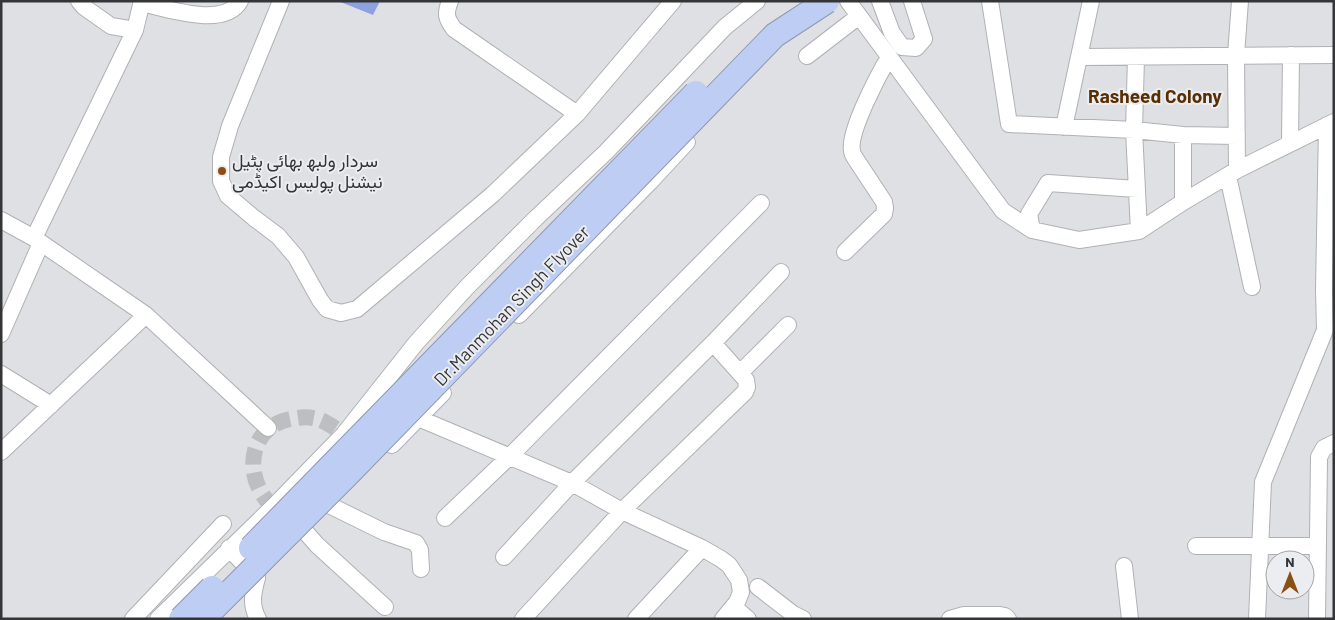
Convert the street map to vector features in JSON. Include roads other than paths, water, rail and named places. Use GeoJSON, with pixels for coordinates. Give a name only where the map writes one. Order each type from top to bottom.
{"type":"FeatureCollection","features":[{"type":"Feature","properties":{"kind":"highway","name":"Dr.Manmohan Singh Flyover"},"geometry":{"type":"LineString","coordinates":[[181,619],[762,26],[800,1]]}},
{"type":"Feature","properties":{"kind":"highway","name":"Dr.Manmohan Singh Flyover"},"geometry":{"type":"LineString","coordinates":[[203,619],[360,461],[775,35],[827,1]]}},
{"type":"Feature","properties":{"kind":"street"},"geometry":{"type":"LineString","coordinates":[[80,1],[84,7],[110,26],[135,30]]}},
{"type":"Feature","properties":{"kind":"street"},"geometry":{"type":"LineString","coordinates":[[1,334],[38,241],[135,30],[141,2],[204,16],[224,13],[239,4],[240,1]]}},
{"type":"Feature","properties":{"kind":"street"},"geometry":{"type":"LineString","coordinates":[[281,1],[230,126],[221,157],[221,181],[228,196],[278,236],[296,257],[320,300],[327,308],[341,313],[357,309],[492,194],[576,114],[674,1]]}},
{"type":"Feature","properties":{"kind":"street"},"geometry":{"type":"LineString","coordinates":[[450,1],[447,19],[454,29],[576,114]]}},
{"type":"Feature","properties":{"kind":"street"},"geometry":{"type":"LineString","coordinates":[[158,619],[273,507],[344,434],[416,343],[467,287],[606,152],[718,34],[757,1]]}},
{"type":"Feature","properties":{"kind":"street"},"geometry":{"type":"LineString","coordinates":[[216,619],[327,504],[419,419],[461,373],[650,182],[755,68],[803,26],[841,1]]}},
{"type":"Feature","properties":{"kind":"street"},"geometry":{"type":"LineString","coordinates":[[848,1],[1003,211],[1032,230],[1080,240],[1139,231],[1232,173],[1330,124],[1329,290],[1325,330],[1263,482],[1257,619]]}},
{"type":"Feature","properties":{"kind":"street"},"geometry":{"type":"LineString","coordinates":[[880,1],[892,33],[902,47],[916,48],[924,39],[912,1]]}},
{"type":"Feature","properties":{"kind":"street"},"geometry":{"type":"LineString","coordinates":[[990,1],[1009,124],[1134,130],[1184,135],[1237,136]]}},
{"type":"Feature","properties":{"kind":"street"},"geometry":{"type":"LineString","coordinates":[[1064,127],[1091,1]]}},
{"type":"Feature","properties":{"kind":"street"},"geometry":{"type":"LineString","coordinates":[[1240,1],[1236,55],[1237,136],[1232,173],[1252,288]]}},
{"type":"Feature","properties":{"kind":"street"},"geometry":{"type":"LineString","coordinates":[[807,56],[859,16]]}},
{"type":"Feature","properties":{"kind":"street"},"geometry":{"type":"LineString","coordinates":[[1290,143],[1292,55]]}},
{"type":"Feature","properties":{"kind":"street"},"geometry":{"type":"LineString","coordinates":[[1080,57],[1334,55]]}},
{"type":"Feature","properties":{"kind":"street"},"geometry":{"type":"LineString","coordinates":[[845,252],[884,214],[886,208],[852,151],[852,143],[865,103],[889,57]]}},
{"type":"Feature","properties":{"kind":"street"},"geometry":{"type":"LineString","coordinates":[[1136,57],[1134,130],[1139,231]]}},
{"type":"Feature","properties":{"kind":"street"},"geometry":{"type":"LineString","coordinates":[[1183,202],[1184,135]]}},
{"type":"Feature","properties":{"kind":"street"},"geometry":{"type":"LineString","coordinates":[[1032,230],[1029,214],[1048,183],[1137,189]]}},
{"type":"Feature","properties":{"kind":"street"},"geometry":{"type":"LineString","coordinates":[[445,518],[510,456],[761,203]]}},
{"type":"Feature","properties":{"kind":"street"},"geometry":{"type":"LineString","coordinates":[[1,220],[38,241],[146,315],[268,428]]}},
{"type":"Feature","properties":{"kind":"street"},"geometry":{"type":"LineString","coordinates":[[504,556],[572,483],[782,272]]}},
{"type":"Feature","properties":{"kind":"street"},"geometry":{"type":"LineString","coordinates":[[1,452],[146,315]]}},
{"type":"Feature","properties":{"kind":"street"},"geometry":{"type":"LineString","coordinates":[[740,373],[788,325]]}},
{"type":"Feature","properties":{"kind":"street"},"geometry":{"type":"LineString","coordinates":[[523,619],[622,511],[745,392],[747,387],[746,380],[713,343]]}},
{"type":"Feature","properties":{"kind":"street"},"geometry":{"type":"LineString","coordinates":[[1,374],[51,405]]}},
{"type":"Feature","properties":{"kind":"street"},"geometry":{"type":"LineString","coordinates":[[374,397],[419,419],[572,483],[622,511],[702,548],[729,565],[739,580],[741,592],[737,602],[728,613],[748,619]]}},
{"type":"Feature","properties":{"kind":"street"},"geometry":{"type":"LineString","coordinates":[[1316,619],[1319,457],[1324,448],[1334,443]]}},
{"type":"Feature","properties":{"kind":"street"},"geometry":{"type":"LineString","coordinates":[[327,504],[384,532],[416,543],[420,550],[421,569]]}},
{"type":"Feature","properties":{"kind":"street"},"geometry":{"type":"LineString","coordinates":[[133,619],[223,524]]}},
{"type":"Feature","properties":{"kind":"street"},"geometry":{"type":"LineString","coordinates":[[303,529],[317,545],[385,606]]}},
{"type":"Feature","properties":{"kind":"street"},"geometry":{"type":"LineString","coordinates":[[1196,546],[1317,546]]}},
{"type":"Feature","properties":{"kind":"street"},"geometry":{"type":"LineString","coordinates":[[229,548],[257,578]]}},
{"type":"Feature","properties":{"kind":"street"},"geometry":{"type":"LineString","coordinates":[[636,619],[702,548]]}},
{"type":"Feature","properties":{"kind":"street"},"geometry":{"type":"LineString","coordinates":[[1124,566],[1130,619]]}},
{"type":"Feature","properties":{"kind":"street"},"geometry":{"type":"LineString","coordinates":[[257,578],[251,597],[254,612],[258,619]]}},
{"type":"Feature","properties":{"kind":"street"},"geometry":{"type":"LineString","coordinates":[[758,587],[793,614],[803,619]]}},
{"type":"Feature","properties":{"kind":"street"},"geometry":{"type":"LineString","coordinates":[[950,619],[964,615],[1000,615],[1006,616],[1008,619]]}},
{"type":"Feature","properties":{"kind":"water"},"geometry":{"type":"Polygon","coordinates":[[[338,1],[380,1],[373,15],[338,1]]]}},
{"type":"Feature","properties":{"kind":"tunnel"},"geometry":{"type":"LineString","coordinates":[[273,507],[263,496],[254,470],[254,456],[257,444],[265,433],[275,424],[290,419],[307,417],[322,420],[344,434]]}},
{"type":"Feature","properties":{"kind":"place","name":"سردار ولبھ بھائی پٹیل نیشنل پولیس اکیڈمی"},"geometry":{"type":"Point","coordinates":[222,171]}},
{"type":"Feature","properties":{"kind":"district","name":"Rasheed Colony"},"geometry":{"type":"Point","coordinates":[1155,96]}}]}
